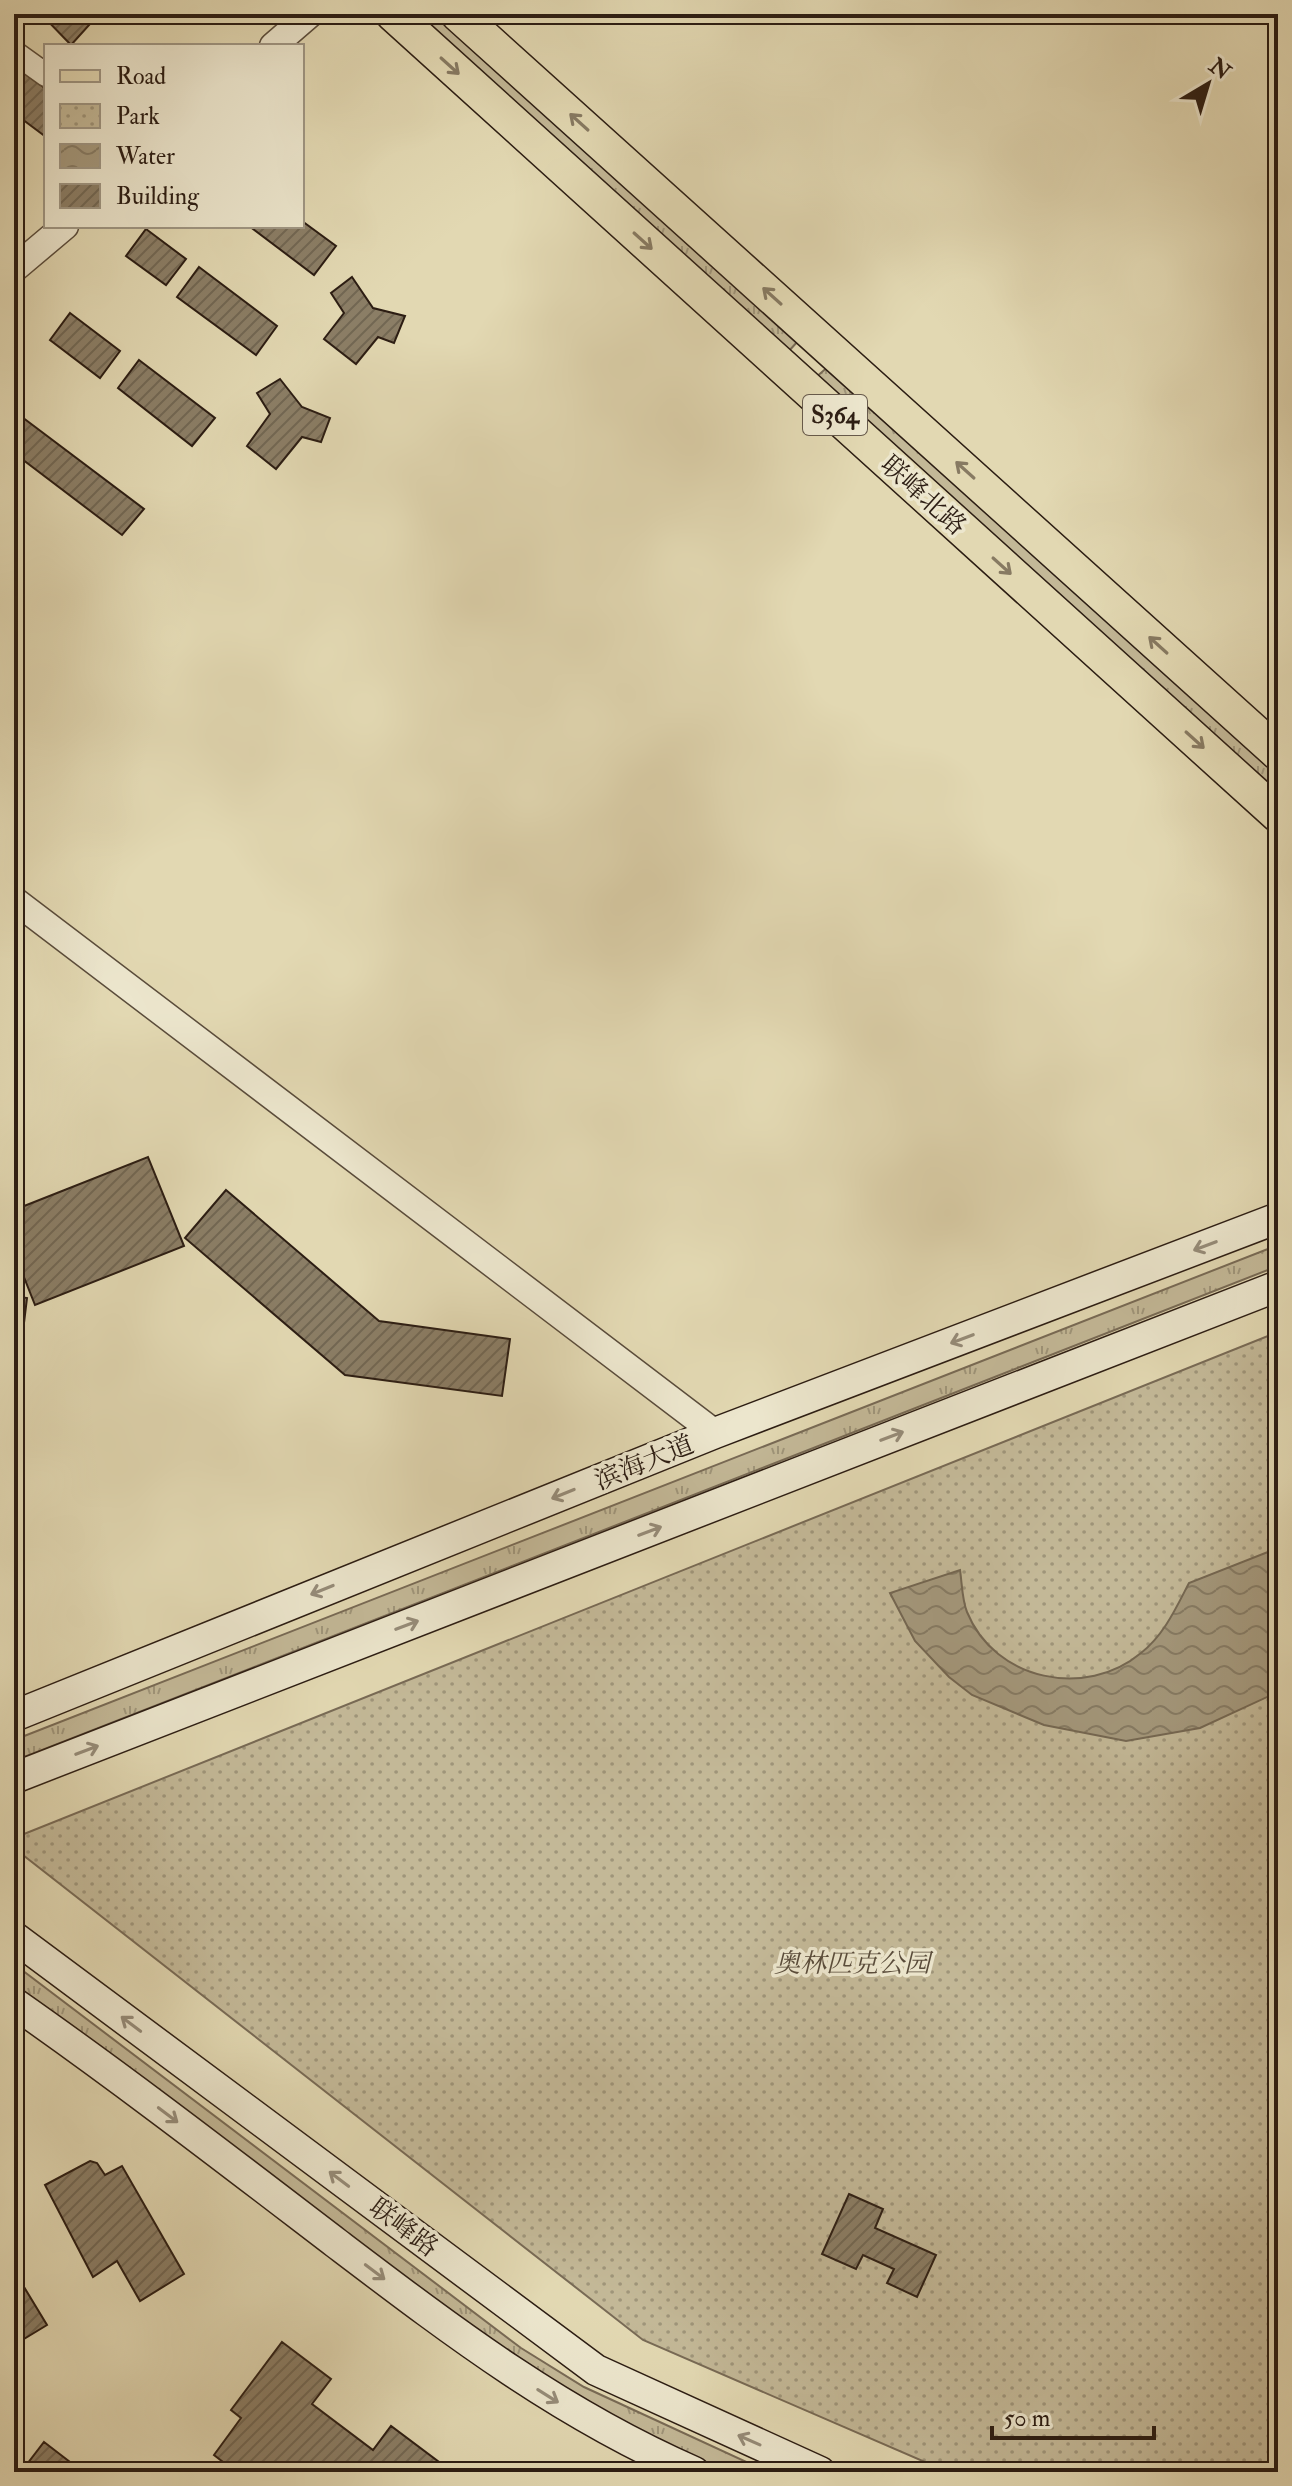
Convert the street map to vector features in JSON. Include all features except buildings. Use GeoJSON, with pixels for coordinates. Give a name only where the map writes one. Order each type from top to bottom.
{"type":"FeatureCollection","features":[{"type":"Feature","properties":{"kind":"main road","name":"联峰北路"},"geometry":{"type":"LineString","coordinates":[[393,14],[1278,815]]}},
{"type":"Feature","properties":{"kind":"main road","name":"联峰北路"},"geometry":{"type":"LineString","coordinates":[[458,14],[1278,753]]}},
{"type":"Feature","properties":{"kind":"main road","name":"滨海大道"},"geometry":{"type":"LineString","coordinates":[[14,1716],[715,1433],[1278,1218]]}},
{"type":"Feature","properties":{"kind":"main road"},"geometry":{"type":"LineString","coordinates":[[14,1778],[1278,1286]]}},
{"type":"Feature","properties":{"kind":"main road","name":"联峰路"},"geometry":{"type":"LineString","coordinates":[[14,1937],[596,2370],[820,2472]]}},
{"type":"Feature","properties":{"kind":"main road","name":"联峰路"},"geometry":{"type":"LineString","coordinates":[[14,2003],[101,2063],[482,2354],[598,2426],[694,2472]]}},
{"type":"Feature","properties":{"kind":"street"},"geometry":{"type":"LineString","coordinates":[[275,44],[310,14]]}},
{"type":"Feature","properties":{"kind":"street"},"geometry":{"type":"LineString","coordinates":[[14,52],[44,74]]}},
{"type":"Feature","properties":{"kind":"street"},"geometry":{"type":"LineString","coordinates":[[14,269],[63,228]]}},
{"type":"Feature","properties":{"kind":"street"},"geometry":{"type":"LineString","coordinates":[[14,900],[715,1433]]}},
{"type":"Feature","properties":{"kind":"green space"},"geometry":{"type":"Polygon","coordinates":[[[413,14],[434,14],[563,123],[799,340],[787,353],[413,14]]]}},
{"type":"Feature","properties":{"kind":"green space"},"geometry":{"type":"Polygon","coordinates":[[[830,365],[1278,773],[1278,796],[815,378],[830,365]]]}},
{"type":"Feature","properties":{"kind":"green space"},"geometry":{"type":"Polygon","coordinates":[[[1278,1245],[1278,1266],[14,1761],[14,1740],[1278,1245]]]}},
{"type":"Feature","properties":{"kind":"green space","name":"奥林匹克公园"},"geometry":{"type":"Polygon","coordinates":[[[1278,1332],[1278,2472],[948,2472],[643,2340],[14,1848],[14,1838],[1278,1332]]]}},
{"type":"Feature","properties":{"kind":"green space"},"geometry":{"type":"Polygon","coordinates":[[[14,1964],[521,2348],[584,2387],[768,2472],[724,2472],[668,2447],[520,2364],[125,2065],[14,1988],[14,1964]]]}},
{"type":"Feature","properties":{"kind":"water"},"geometry":{"type":"Polygon","coordinates":[[[1278,1548],[1278,1692],[1200,1728],[1126,1741],[1044,1725],[972,1695],[949,1677],[915,1641],[890,1593],[960,1570],[967,1612],[980,1635],[998,1654],[1044,1676],[1095,1676],[1119,1667],[1149,1646],[1169,1621],[1189,1583],[1278,1548]]]}}]}
